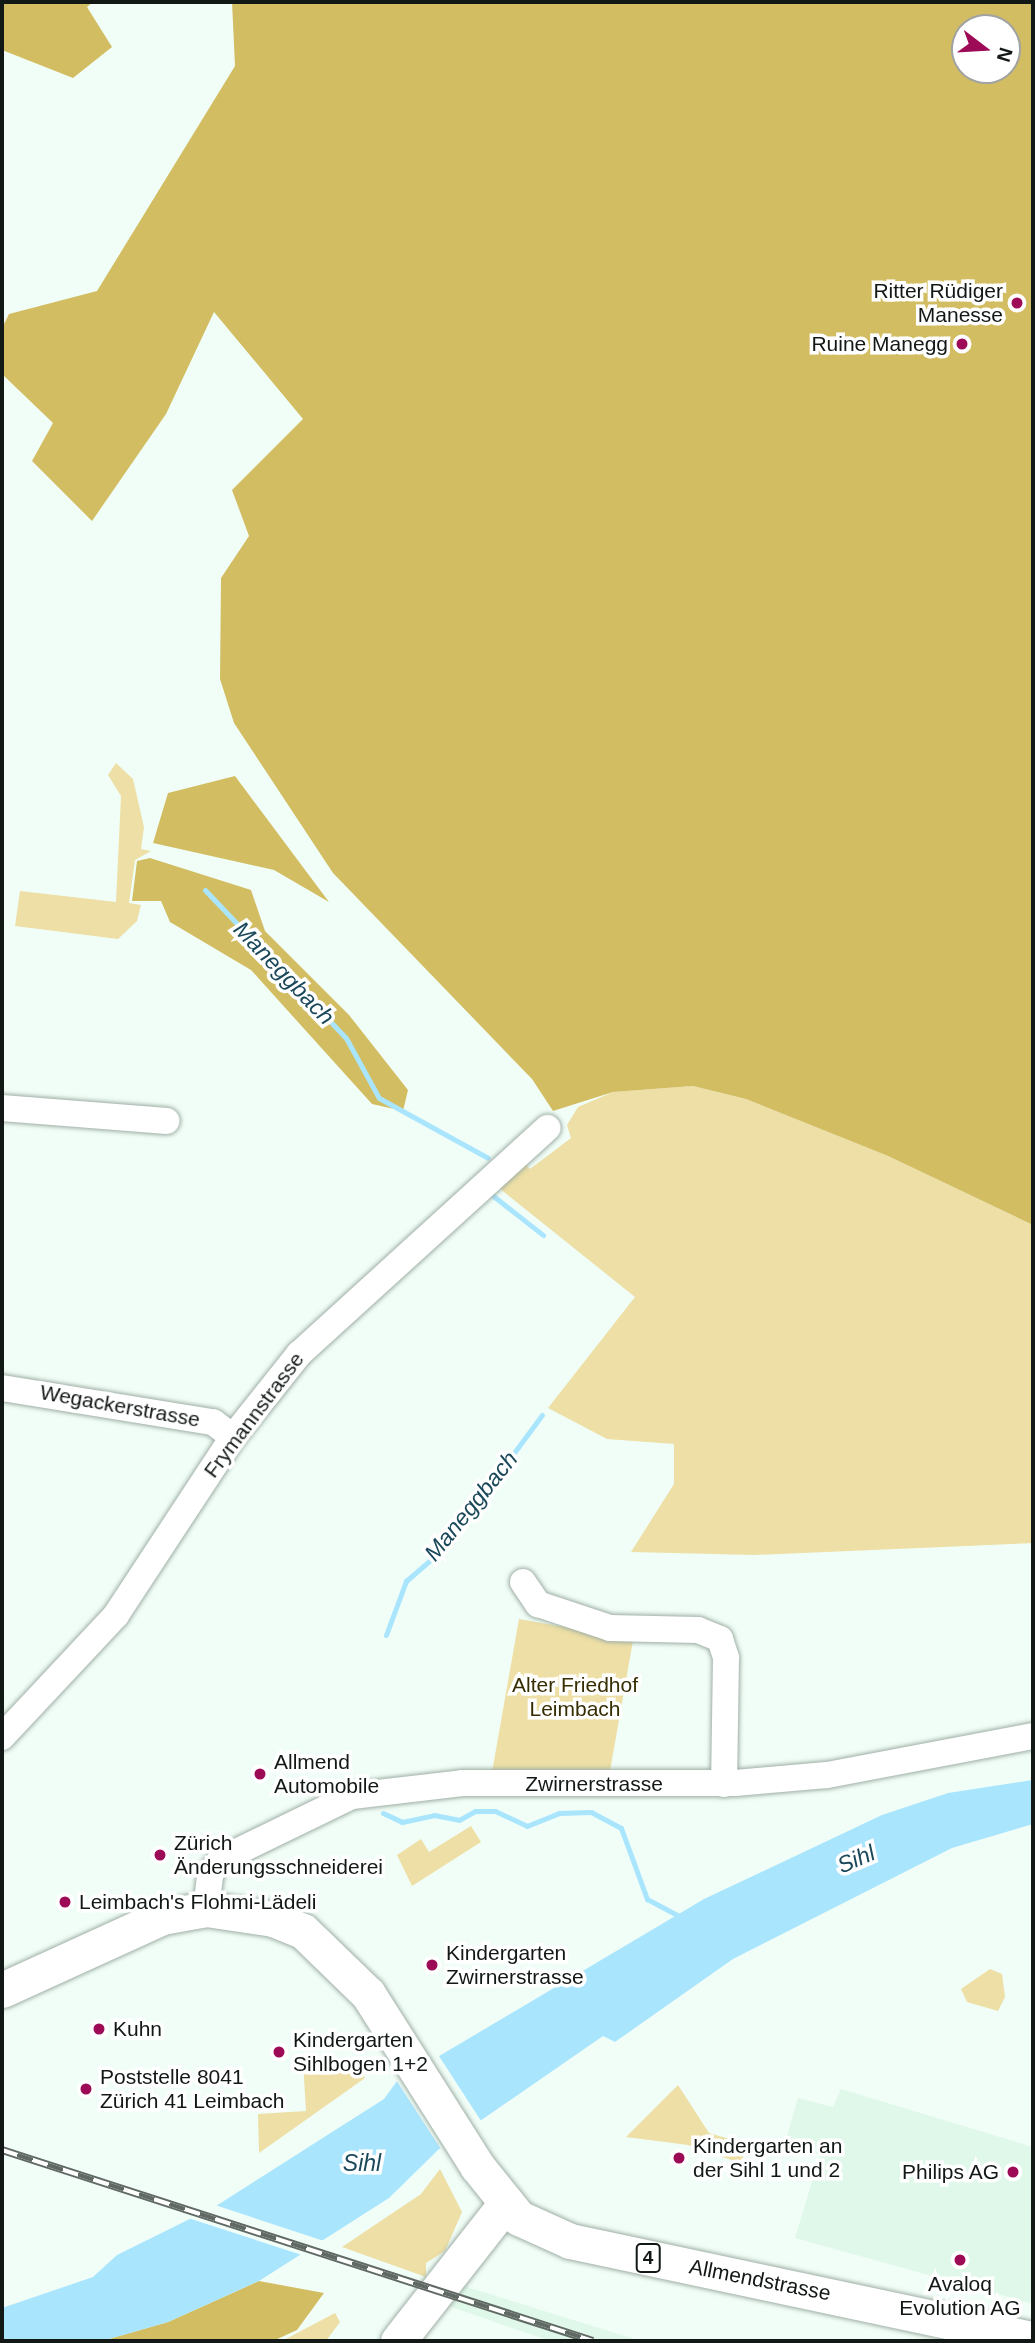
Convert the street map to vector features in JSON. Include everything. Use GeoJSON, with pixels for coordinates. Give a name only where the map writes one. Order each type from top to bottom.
{"type":"FeatureCollection","features":[{"type":"Feature","properties":{"kind":"main road","name":"4"},"geometry":{"type":"LineString","coordinates":[[2,1990],[162,1917],[206,1909]]}},
{"type":"Feature","properties":{"kind":"main road","name":"Allmendstrasse"},"geometry":{"type":"LineString","coordinates":[[206,1909],[239,1910],[303,1931],[368,1994],[411,2056],[474,2163],[504,2206],[570,2241],[1033,2339]]}},
{"type":"Feature","properties":{"kind":"main road"},"geometry":{"type":"LineString","coordinates":[[398,2341],[504,2206]]}},
{"type":"Feature","properties":{"kind":"street"},"geometry":{"type":"LineString","coordinates":[[2,1108],[166,1121]]}},
{"type":"Feature","properties":{"kind":"street","name":"Frymannstrasse"},"geometry":{"type":"LineString","coordinates":[[2,1737],[137,1588],[233,1437],[299,1354],[547,1128]]}},
{"type":"Feature","properties":{"kind":"street","name":"Wegackerstrasse"},"geometry":{"type":"LineString","coordinates":[[2,1388],[212,1422],[233,1437]]}},
{"type":"Feature","properties":{"kind":"street"},"geometry":{"type":"LineString","coordinates":[[523,1583],[538,1604],[610,1628],[698,1630],[720,1639],[726,1658],[724,1784]]}},
{"type":"Feature","properties":{"kind":"street","name":"Zwirnerstrasse"},"geometry":{"type":"LineString","coordinates":[[206,1909],[210,1874],[220,1860],[352,1796],[463,1783],[724,1784],[827,1775],[1033,1736]]}},
{"type":"Feature","properties":{"kind":"shaded area"},"geometry":{"type":"Polygon","coordinates":[[[2,2],[93,2],[87,7],[112,47],[73,78],[2,50],[2,2]]]}},
{"type":"Feature","properties":{"kind":"shaded area"},"geometry":{"type":"Polygon","coordinates":[[[232,2],[1033,2],[1033,1225],[888,1156],[746,1099],[693,1086],[613,1092],[553,1111],[532,1079],[333,873],[234,723],[220,679],[221,578],[249,536],[232,490],[303,419],[214,312],[166,414],[92,521],[32,461],[53,423],[2,374],[2,328],[9,314],[97,291],[235,66],[232,2]]]}},
{"type":"Feature","properties":{"kind":"shaded area"},"geometry":{"type":"Polygon","coordinates":[[[235,776],[329,902],[274,870],[153,843],[168,793],[235,776]]]}},
{"type":"Feature","properties":{"kind":"shaded area"},"geometry":{"type":"Polygon","coordinates":[[[150,858],[251,890],[265,931],[349,1015],[408,1090],[403,1111],[372,1104],[251,970],[170,922],[161,901],[132,901],[137,861],[150,858]]]}},
{"type":"Feature","properties":{"kind":"shaded area"},"geometry":{"type":"Polygon","coordinates":[[[841,2089],[1033,2147],[1033,2304],[795,2238],[820,2155],[785,2143],[798,2098],[833,2107],[841,2089]]]}},
{"type":"Feature","properties":{"kind":"shaded area"},"geometry":{"type":"Polygon","coordinates":[[[259,2281],[324,2293],[297,2330],[273,2341],[102,2341],[168,2322],[259,2281]]]}},
{"type":"Feature","properties":{"kind":"shaded area"},"geometry":{"type":"Polygon","coordinates":[[[451,2282],[641,2341],[550,2341],[437,2302],[451,2282]]]}},
{"type":"Feature","properties":{"kind":"green space"},"geometry":{"type":"Polygon","coordinates":[[[116,763],[133,779],[144,827],[141,849],[151,851],[135,860],[129,903],[141,905],[137,921],[118,939],[15,926],[20,891],[116,902],[121,796],[108,775],[116,763]]]}},
{"type":"Feature","properties":{"kind":"green space"},"geometry":{"type":"Polygon","coordinates":[[[693,1086],[746,1099],[888,1156],[1033,1225],[1033,1543],[754,1555],[631,1552],[674,1484],[674,1444],[607,1439],[548,1408],[635,1297],[494,1184],[520,1158],[530,1169],[571,1138],[567,1125],[578,1107],[613,1092],[693,1086]]]}},
{"type":"Feature","properties":{"kind":"green space","name":"Alter Friedhof Leimbach"},"geometry":{"type":"Polygon","coordinates":[[[519,1619],[633,1639],[606,1791],[492,1771],[519,1619]]]}},
{"type":"Feature","properties":{"kind":"green space"},"geometry":{"type":"Polygon","coordinates":[[[471,1826],[481,1842],[412,1886],[397,1855],[421,1839],[429,1852],[471,1826]]]}},
{"type":"Feature","properties":{"kind":"green space"},"geometry":{"type":"Polygon","coordinates":[[[990,1969],[1002,1974],[1005,1997],[998,2011],[967,2002],[961,1989],[990,1969]]]}},
{"type":"Feature","properties":{"kind":"green space"},"geometry":{"type":"Polygon","coordinates":[[[355,2059],[365,2078],[259,2153],[258,2114],[306,2111],[303,2062],[355,2059]]]}},
{"type":"Feature","properties":{"kind":"green space"},"geometry":{"type":"Polygon","coordinates":[[[678,2085],[709,2133],[743,2143],[743,2164],[688,2145],[626,2137],[678,2085]]]}},
{"type":"Feature","properties":{"kind":"green space"},"geometry":{"type":"Polygon","coordinates":[[[440,2169],[462,2212],[445,2251],[426,2263],[426,2277],[342,2247],[421,2194],[440,2169]]]}},
{"type":"Feature","properties":{"kind":"green space"},"geometry":{"type":"Polygon","coordinates":[[[335,2313],[340,2322],[326,2341],[282,2341],[335,2313]]]}},
{"type":"Feature","properties":{"kind":"water","name":"Sihl"},"geometry":{"type":"Polygon","coordinates":[[[1033,1780],[1033,1824],[952,1848],[733,1959],[615,2042],[603,2036],[438,2150],[389,2198],[259,2281],[168,2322],[102,2341],[2,2341],[2,2308],[93,2277],[117,2255],[216,2206],[384,2099],[397,2081],[704,1899],[882,1815],[948,1793],[1033,1780]]]}},
{"type":"Feature","properties":{"kind":"pier"},"geometry":{"type":"Polygon","coordinates":[[[437,2053],[483,2123],[442,2150],[396,2080],[437,2053]]]}},
{"type":"Feature","properties":{"kind":"pier"},"geometry":{"type":"Polygon","coordinates":[[[212,2204],[327,2242],[305,2256],[185,2217],[212,2204]]]}},
{"type":"Feature","properties":{"kind":"waterway","name":"Maneggbach"},"geometry":{"type":"LineString","coordinates":[[205,890],[346,1038],[379,1098],[488,1158]]}},
{"type":"Feature","properties":{"kind":"waterway","name":"Maneggbach"},"geometry":{"type":"LineString","coordinates":[[492,1195],[543,1235]]}},
{"type":"Feature","properties":{"kind":"waterway","name":"Maneggbach"},"geometry":{"type":"LineString","coordinates":[[386,1635],[406,1581],[442,1550],[542,1415]]}},
{"type":"Feature","properties":{"kind":"waterway","name":"Maneggbach"},"geometry":{"type":"LineString","coordinates":[[383,1813],[402,1822],[434,1815],[459,1820],[475,1811],[495,1811],[527,1826],[559,1813],[591,1812],[621,1828],[647,1899],[682,1918]]}},
{"type":"Feature","properties":{"kind":"railway"},"geometry":{"type":"LineString","coordinates":[[2,2150],[593,2341]]}},
{"type":"Feature","properties":{"kind":"place","name":"Ritter Rüdiger Manesse"},"geometry":{"type":"Point","coordinates":[1017,303]}},
{"type":"Feature","properties":{"kind":"place","name":"Ruine Manegg"},"geometry":{"type":"Point","coordinates":[962,344]}},
{"type":"Feature","properties":{"kind":"place","name":"Allmend Automobile"},"geometry":{"type":"Point","coordinates":[260,1774]}},
{"type":"Feature","properties":{"kind":"place","name":"Zürich Änderungsschneiderei"},"geometry":{"type":"Point","coordinates":[160,1855]}},
{"type":"Feature","properties":{"kind":"place","name":"Leimbach's Flohmi-Lädeli"},"geometry":{"type":"Point","coordinates":[65,1902]}},
{"type":"Feature","properties":{"kind":"place","name":"Kindergarten Zwirnerstrasse"},"geometry":{"type":"Point","coordinates":[432,1965]}},
{"type":"Feature","properties":{"kind":"place","name":"Kuhn"},"geometry":{"type":"Point","coordinates":[99,2029]}},
{"type":"Feature","properties":{"kind":"place","name":"Kindergarten Sihlbogen 1+2"},"geometry":{"type":"Point","coordinates":[279,2052]}},
{"type":"Feature","properties":{"kind":"place","name":"Poststelle 8041 Zürich 41 Leimbach"},"geometry":{"type":"Point","coordinates":[86,2089]}},
{"type":"Feature","properties":{"kind":"place","name":"Kindergarten an der Sihl 1 und 2"},"geometry":{"type":"Point","coordinates":[679,2158]}},
{"type":"Feature","properties":{"kind":"place","name":"Philips AG"},"geometry":{"type":"Point","coordinates":[1013,2172]}},
{"type":"Feature","properties":{"kind":"place","name":"Avaloq Evolution AG"},"geometry":{"type":"Point","coordinates":[960,2260]}}]}
